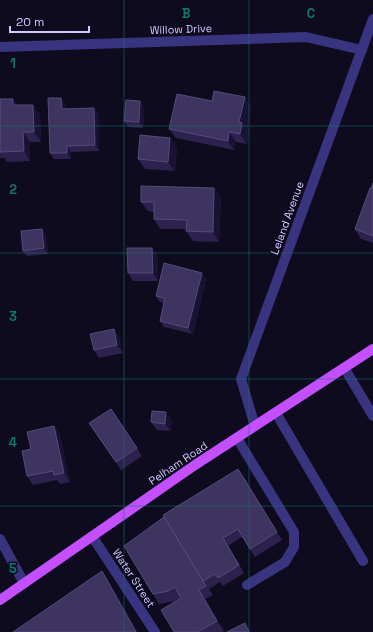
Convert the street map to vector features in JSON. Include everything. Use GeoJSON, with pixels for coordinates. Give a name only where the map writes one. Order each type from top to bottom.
{"type":"FeatureCollection","features":[{"type":"Feature","properties":{"kind":"main road","name":"Pelham Road"},"geometry":{"type":"LineString","coordinates":[[0,600],[195,465],[373,349]]}},
{"type":"Feature","properties":{"kind":"street","name":"Leland Avenue"},"geometry":{"type":"LineString","coordinates":[[255,426],[241,379],[373,19]]}},
{"type":"Feature","properties":{"kind":"street","name":"Willow Drive"},"geometry":{"type":"LineString","coordinates":[[2,45],[306,37],[362,50]]}},
{"type":"Feature","properties":{"kind":"street"},"geometry":{"type":"LineString","coordinates":[[345,368],[373,416]]}},
{"type":"Feature","properties":{"kind":"street"},"geometry":{"type":"LineString","coordinates":[[276,413],[363,561]]}},
{"type":"Feature","properties":{"kind":"street"},"geometry":{"type":"LineString","coordinates":[[237,438],[294,532],[294,547],[284,562],[247,585]]}},
{"type":"Feature","properties":{"kind":"street","name":"Water Street"},"geometry":{"type":"LineString","coordinates":[[92,536],[155,632]]}},
{"type":"Feature","properties":{"kind":"street"},"geometry":{"type":"LineString","coordinates":[[0,539],[24,583]]}},
{"type":"Feature","properties":{"kind":"building"},"geometry":{"type":"Polygon","coordinates":[[[214,91],[245,97],[239,122],[242,123],[240,134],[229,132],[228,141],[169,129],[177,94],[212,101],[214,91]]]}},
{"type":"Feature","properties":{"kind":"building"},"geometry":{"type":"Polygon","coordinates":[[[48,98],[61,98],[62,109],[94,108],[95,145],[67,146],[67,153],[50,153],[48,98]]]}},
{"type":"Feature","properties":{"kind":"building"},"geometry":{"type":"Polygon","coordinates":[[[0,99],[13,99],[13,105],[33,105],[34,132],[23,132],[24,151],[0,152],[0,99]]]}},
{"type":"Feature","properties":{"kind":"building"},"geometry":{"type":"Polygon","coordinates":[[[126,100],[140,101],[139,122],[124,121],[126,100]]]}},
{"type":"Feature","properties":{"kind":"building"},"geometry":{"type":"Polygon","coordinates":[[[140,135],[170,138],[168,162],[138,159],[140,135]]]}},
{"type":"Feature","properties":{"kind":"building"},"geometry":{"type":"Polygon","coordinates":[[[141,186],[214,188],[213,232],[186,231],[187,220],[154,219],[154,202],[141,202],[141,186]]]}},
{"type":"Feature","properties":{"kind":"building"},"geometry":{"type":"Polygon","coordinates":[[[370,188],[373,189],[373,236],[355,229],[370,188]]]}},
{"type":"Feature","properties":{"kind":"building"},"geometry":{"type":"Polygon","coordinates":[[[42,229],[44,248],[23,251],[21,231],[42,229]]]}},
{"type":"Feature","properties":{"kind":"building"},"geometry":{"type":"Polygon","coordinates":[[[127,248],[152,248],[153,273],[128,273],[127,248]]]}},
{"type":"Feature","properties":{"kind":"building"},"geometry":{"type":"Polygon","coordinates":[[[164,263],[202,273],[188,328],[160,321],[165,298],[156,296],[164,263]]]}},
{"type":"Feature","properties":{"kind":"building"},"geometry":{"type":"Polygon","coordinates":[[[114,329],[117,345],[94,350],[90,334],[114,329]]]}},
{"type":"Feature","properties":{"kind":"building"},"geometry":{"type":"Polygon","coordinates":[[[111,409],[137,448],[116,462],[89,423],[111,409]]]}},
{"type":"Feature","properties":{"kind":"building"},"geometry":{"type":"Polygon","coordinates":[[[152,411],[166,412],[165,424],[151,422],[152,411]]]}},
{"type":"Feature","properties":{"kind":"building"},"geometry":{"type":"Polygon","coordinates":[[[54,426],[64,473],[54,475],[53,471],[27,476],[22,451],[31,449],[27,432],[54,426]]]}},
{"type":"Feature","properties":{"kind":"building"},"geometry":{"type":"Polygon","coordinates":[[[238,469],[277,532],[250,549],[238,529],[223,538],[239,565],[218,578],[215,574],[203,581],[163,515],[238,469]]]}},
{"type":"Feature","properties":{"kind":"building"},"geometry":{"type":"Polygon","coordinates":[[[164,517],[206,586],[199,590],[217,621],[198,632],[174,632],[161,610],[181,598],[175,587],[168,591],[153,594],[124,546],[164,517]]]}},
{"type":"Feature","properties":{"kind":"building"},"geometry":{"type":"Polygon","coordinates":[[[102,571],[136,632],[13,632],[102,571]]]}},
{"type":"Feature","properties":{"kind":"building"},"geometry":{"type":"Polygon","coordinates":[[[245,623],[249,632],[227,632],[245,623]]]}}]}
